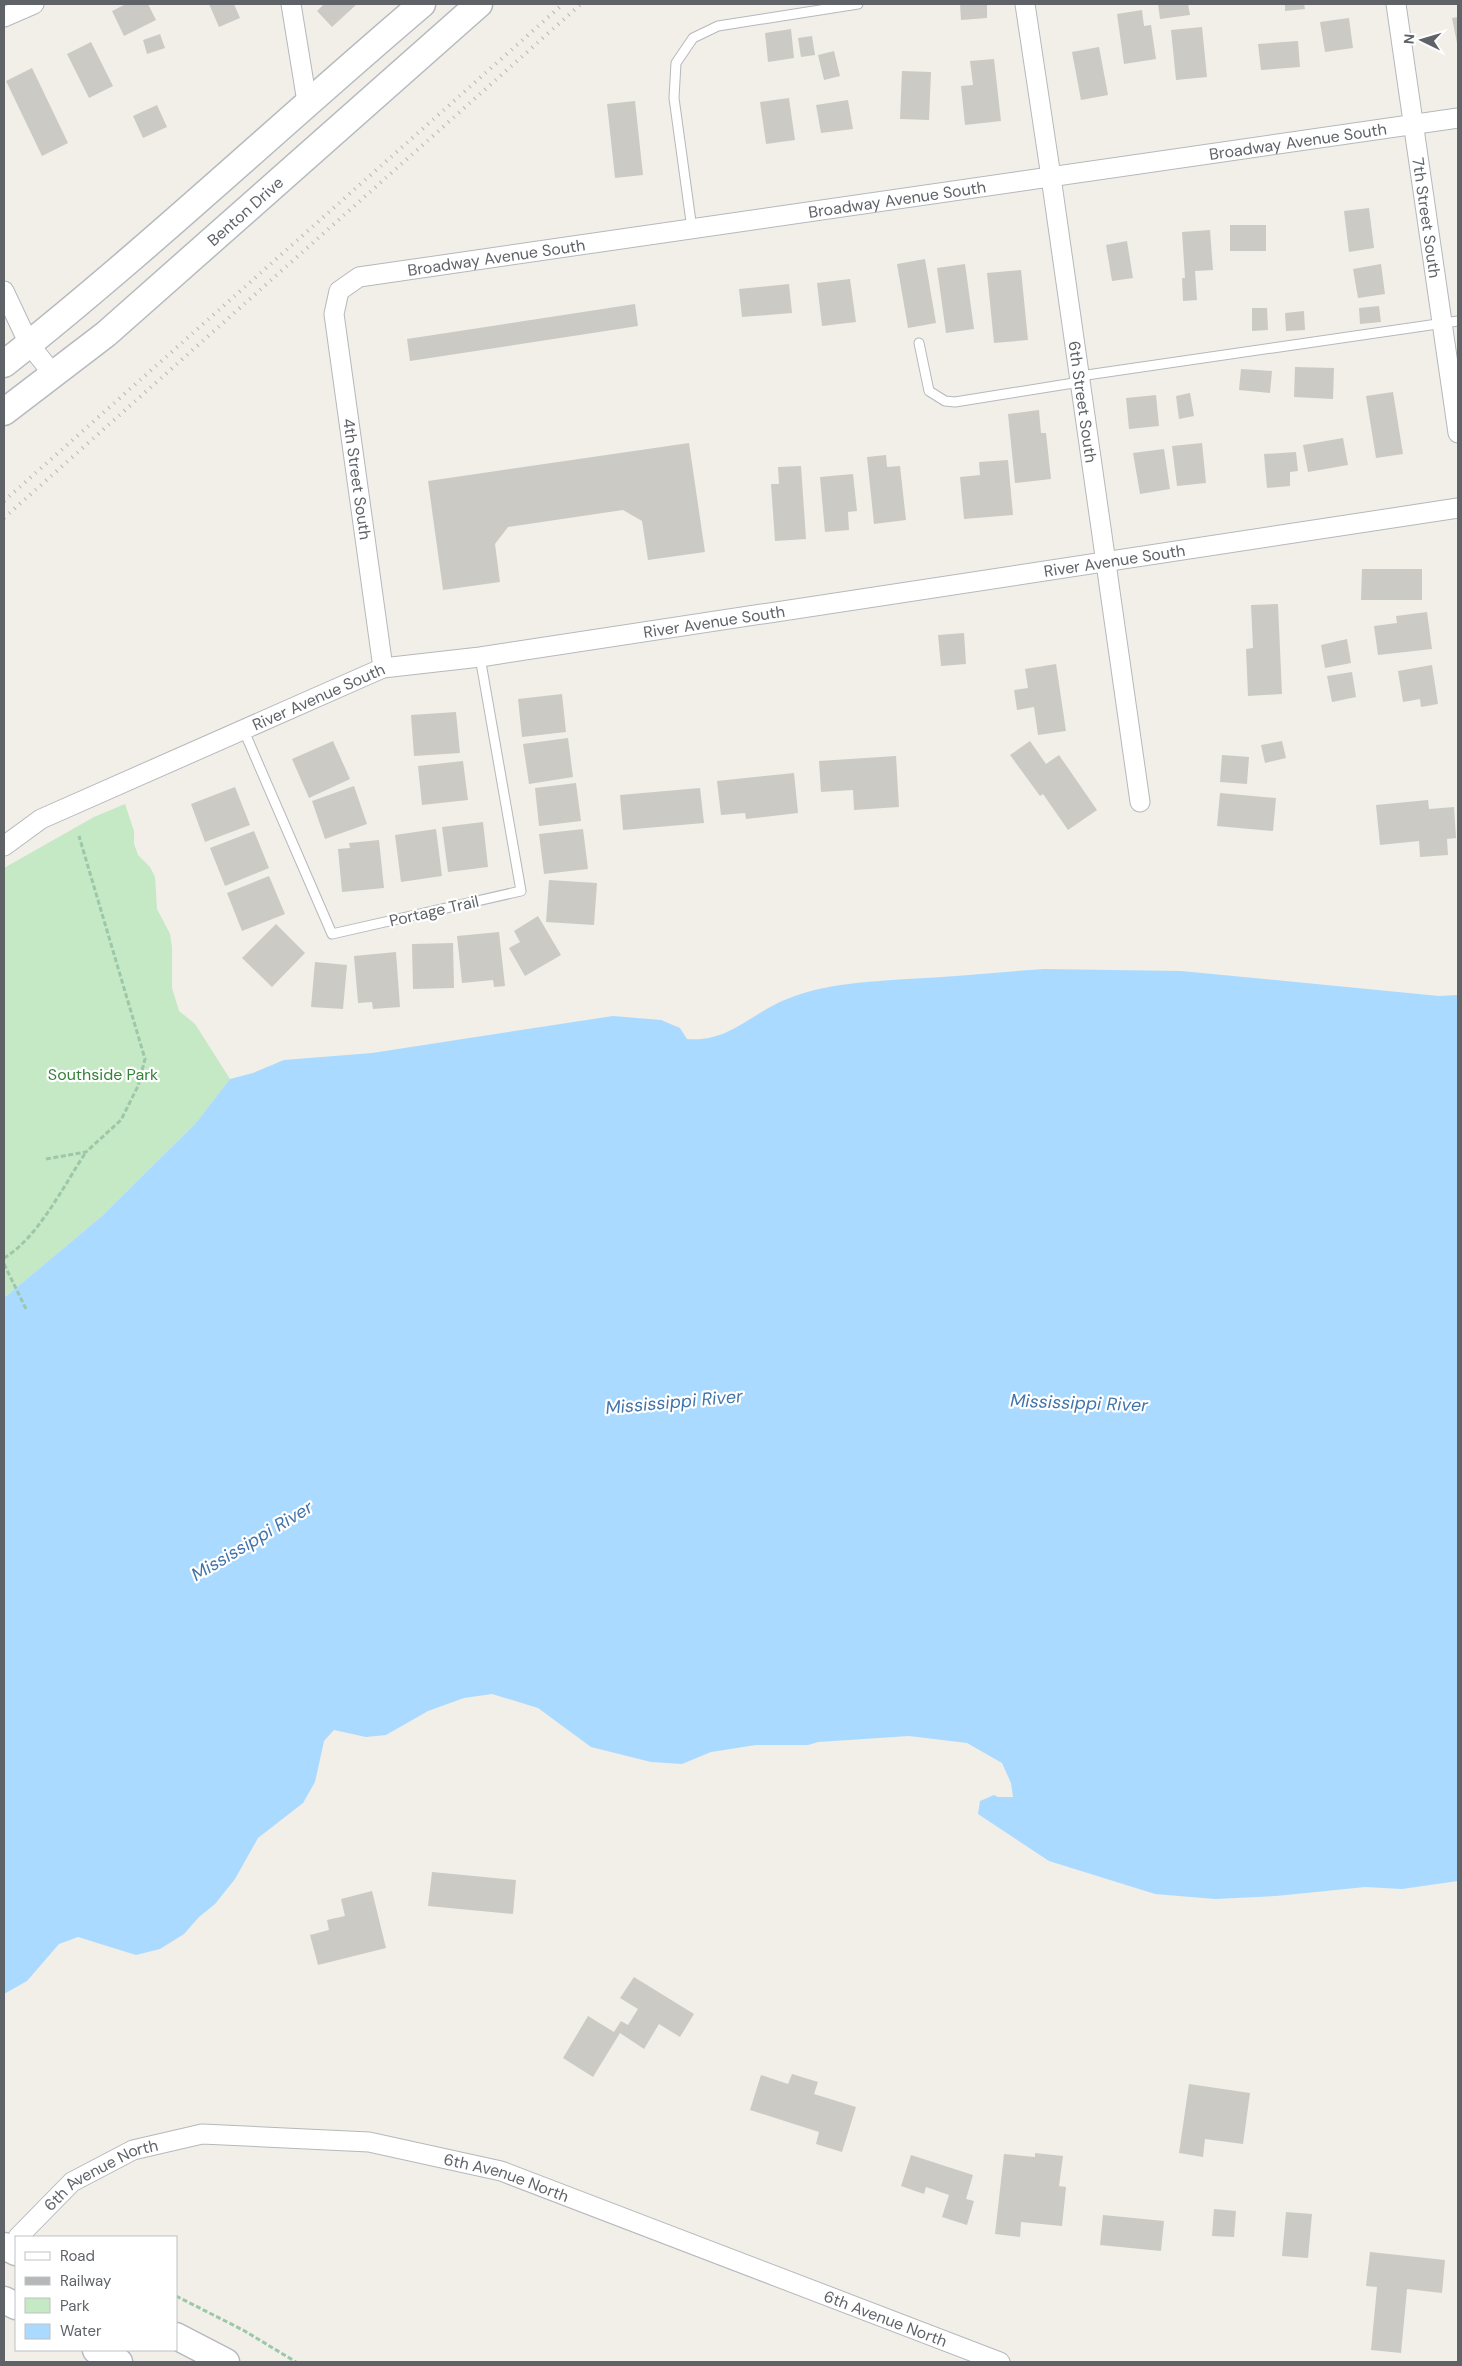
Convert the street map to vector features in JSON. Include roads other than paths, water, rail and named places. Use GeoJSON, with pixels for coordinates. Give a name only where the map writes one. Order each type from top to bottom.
{"type":"FeatureCollection","features":[{"type":"Feature","properties":{"kind":"main road"},"geometry":{"type":"LineString","coordinates":[[4,364],[110,277],[307,102],[422,4]]}},
{"type":"Feature","properties":{"kind":"main road","name":"Benton Drive"},"geometry":{"type":"LineString","coordinates":[[4,412],[106,334],[479,4]]}},
{"type":"Feature","properties":{"kind":"main road"},"geometry":{"type":"LineString","coordinates":[[178,2337],[226,2362]]}},
{"type":"Feature","properties":{"kind":"main road"},"geometry":{"type":"LineString","coordinates":[[98,2351],[119,2362]]}},
{"type":"Feature","properties":{"kind":"street"},"geometry":{"type":"LineString","coordinates":[[4,17],[34,4]]}},
{"type":"Feature","properties":{"kind":"street"},"geometry":{"type":"LineString","coordinates":[[291,4],[307,102]]}},
{"type":"Feature","properties":{"kind":"street","name":"6th Street South"},"geometry":{"type":"LineString","coordinates":[[1025,4],[1052,177],[1140,802]]}},
{"type":"Feature","properties":{"kind":"street","name":"7th Street South"},"geometry":{"type":"LineString","coordinates":[[1396,4],[1414,125],[1450,322],[1458,432]]}},
{"type":"Feature","properties":{"kind":"street","name":"Broadway Avenue South"},"geometry":{"type":"LineString","coordinates":[[340,291],[359,278],[1458,118]]}},
{"type":"Feature","properties":{"kind":"street"},"geometry":{"type":"LineString","coordinates":[[4,291],[29,344],[53,374]]}},
{"type":"Feature","properties":{"kind":"street","name":"4th Street South"},"geometry":{"type":"LineString","coordinates":[[340,291],[334,314],[383,668]]}},
{"type":"Feature","properties":{"kind":"street","name":"River Avenue South"},"geometry":{"type":"LineString","coordinates":[[4,846],[42,819],[383,668],[480,657],[1458,508]]}},
{"type":"Feature","properties":{"kind":"street","name":"6th Avenue North"},"geometry":{"type":"LineString","coordinates":[[20,2236],[72,2182],[133,2150],[202,2134],[369,2142],[501,2171],[1000,2362]]}},
{"type":"Feature","properties":{"kind":"lane"},"geometry":{"type":"LineString","coordinates":[[692,229],[674,98],[676,63],[693,38],[718,26],[858,4]]}},
{"type":"Feature","properties":{"kind":"lane"},"geometry":{"type":"LineString","coordinates":[[919,343],[929,391],[944,401],[955,402],[1080,379],[1450,322]]}},
{"type":"Feature","properties":{"kind":"lane","name":"Portage Trail"},"geometry":{"type":"LineString","coordinates":[[244,731],[332,934],[521,891],[480,657]]}},
{"type":"Feature","properties":{"kind":"water","name":"Mississippi River"},"geometry":{"type":"Polygon","coordinates":[[[1044,969],[1181,971],[1439,996],[1458,995],[1458,1881],[1402,1889],[1365,1887],[1276,1896],[1215,1899],[1155,1894],[1049,1861],[978,1814],[980,1801],[994,1795],[998,1797],[1013,1797],[1011,1783],[1002,1763],[967,1743],[909,1736],[818,1742],[808,1745],[756,1745],[711,1752],[682,1764],[651,1762],[591,1747],[538,1708],[492,1694],[464,1698],[428,1711],[386,1735],[366,1737],[334,1730],[324,1741],[315,1782],[303,1803],[258,1838],[235,1879],[215,1904],[199,1917],[184,1934],[160,1949],[136,1955],[78,1937],[59,1944],[27,1981],[4,1994],[4,1298],[102,1216],[195,1124],[230,1079],[253,1073],[284,1060],[372,1053],[613,1016],[661,1020],[680,1028],[687,1039],[702,1039],[728,1032],[787,999],[832,986],[1044,969]]]}},
{"type":"Feature","properties":{"kind":"railway"},"geometry":{"type":"LineString","coordinates":[[4,501],[563,4]]}},
{"type":"Feature","properties":{"kind":"railway"},"geometry":{"type":"LineString","coordinates":[[4,518],[581,4]]}},
{"type":"Feature","properties":{"kind":"park label","name":"Southside Park"},"geometry":{"type":"Point","coordinates":[103,1074]}}]}
